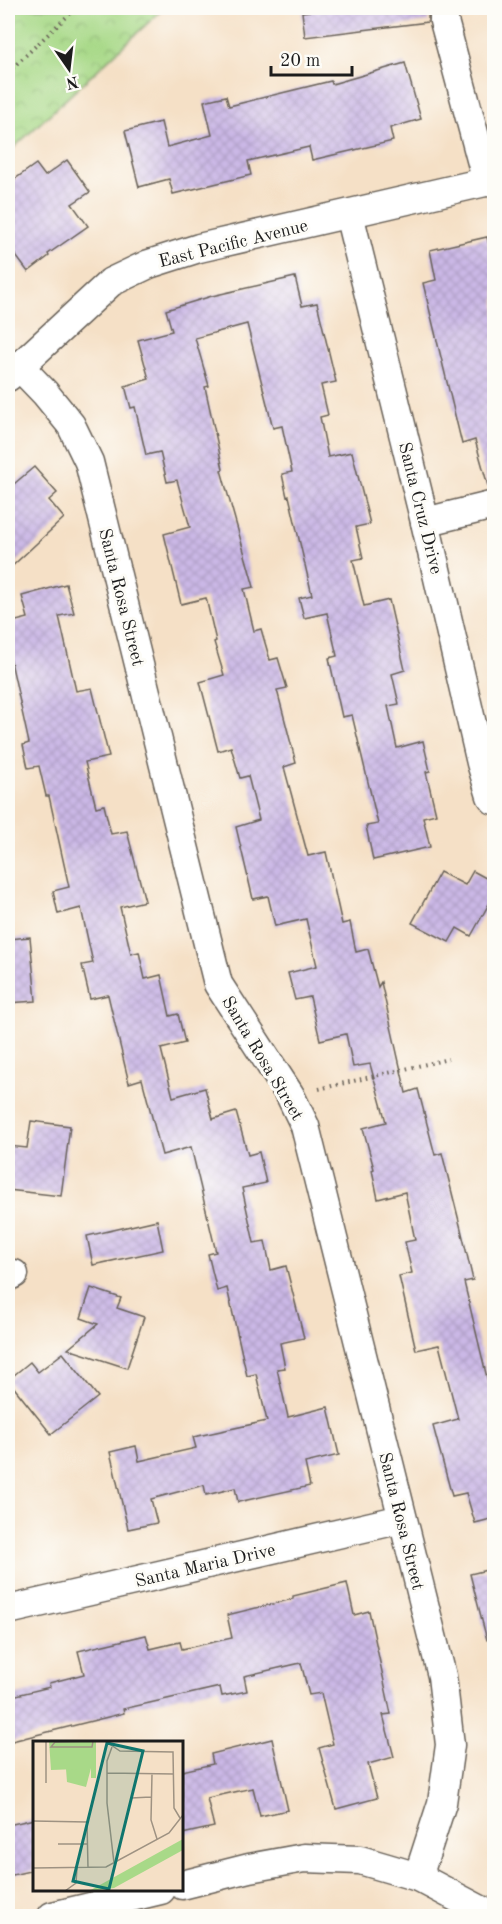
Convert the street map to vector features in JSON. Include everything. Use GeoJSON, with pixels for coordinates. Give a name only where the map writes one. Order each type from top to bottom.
{"type":"FeatureCollection","features":[{"type":"Feature","properties":{"kind":"street"},"geometry":{"type":"LineString","coordinates":[[444,8],[444,21],[491,181]]}},
{"type":"Feature","properties":{"kind":"street","name":"East Pacific Avenue"},"geometry":{"type":"LineString","coordinates":[[13,372],[111,282],[149,264],[199,248],[491,181]]}},
{"type":"Feature","properties":{"kind":"street","name":"Santa Cruz Drive"},"geometry":{"type":"LineString","coordinates":[[349,214],[425,522],[481,763],[491,796],[495,800]]}},
{"type":"Feature","properties":{"kind":"street","name":"Santa Rosa Street"},"geometry":{"type":"LineString","coordinates":[[13,372],[45,393],[71,425],[89,462],[218,984],[290,1095],[304,1126],[442,1676],[450,1745],[442,1803],[418,1877]]}},
{"type":"Feature","properties":{"kind":"street"},"geometry":{"type":"LineString","coordinates":[[425,522],[495,506]]}},
{"type":"Feature","properties":{"kind":"street","name":"Santa Maria Drive"},"geometry":{"type":"LineString","coordinates":[[8,1610],[402,1519]]}},
{"type":"Feature","properties":{"kind":"street"},"geometry":{"type":"LineString","coordinates":[[183,1884],[304,1858],[360,1860],[418,1877],[492,1917]]}},
{"type":"Feature","properties":{"kind":"street"},"geometry":{"type":"LineString","coordinates":[[52,1917],[157,1891]]}},
{"type":"Feature","properties":{"kind":"path"},"geometry":{"type":"LineString","coordinates":[[8,72],[76,8]]}},
{"type":"Feature","properties":{"kind":"path"},"geometry":{"type":"LineString","coordinates":[[319,1089],[448,1059]]}},
{"type":"Feature","properties":{"kind":"green space"},"geometry":{"type":"Polygon","coordinates":[[[8,8],[164,8],[8,153],[8,8]]]}},
{"type":"Feature","properties":{"kind":"building"},"geometry":{"type":"Polygon","coordinates":[[[318,8],[428,8],[428,22],[305,37],[302,12],[318,10],[318,8]]]}},
{"type":"Feature","properties":{"kind":"building"},"geometry":{"type":"Polygon","coordinates":[[[405,63],[421,119],[390,128],[393,141],[312,160],[309,147],[248,161],[251,175],[173,194],[169,179],[139,187],[125,131],[161,122],[167,147],[212,135],[204,101],[226,96],[229,106],[331,81],[332,84],[405,63]]]}},
{"type":"Feature","properties":{"kind":"building"},"geometry":{"type":"Polygon","coordinates":[[[67,160],[90,192],[72,204],[88,226],[48,254],[49,256],[28,272],[8,245],[8,184],[36,164],[45,176],[67,160]]]}},
{"type":"Feature","properties":{"kind":"building"},"geometry":{"type":"Polygon","coordinates":[[[487,237],[495,271],[495,485],[488,486],[475,440],[462,444],[423,283],[436,280],[430,250],[487,237]]]}},
{"type":"Feature","properties":{"kind":"building"},"geometry":{"type":"Polygon","coordinates":[[[295,277],[302,306],[317,303],[336,382],[321,385],[328,415],[320,417],[328,457],[352,452],[370,524],[356,527],[363,558],[353,560],[364,606],[389,600],[405,670],[392,674],[399,704],[388,706],[397,748],[423,741],[430,771],[426,772],[436,814],[423,817],[430,847],[373,860],[366,826],[378,824],[352,715],[342,717],[329,658],[337,656],[327,613],[304,618],[299,598],[312,595],[282,474],[292,472],[282,426],[273,428],[247,324],[195,338],[209,386],[205,387],[223,469],[221,470],[254,587],[244,589],[254,631],[261,629],[270,660],[278,658],[287,688],[277,690],[296,763],[284,767],[308,856],[326,852],[342,924],[350,922],[356,952],[368,949],[378,987],[381,982],[406,1093],[418,1089],[435,1155],[442,1153],[461,1229],[473,1280],[464,1282],[495,1411],[495,1518],[475,1523],[466,1493],[452,1496],[433,1426],[458,1419],[439,1345],[416,1350],[399,1276],[412,1273],[405,1242],[415,1240],[405,1192],[378,1199],[372,1170],[374,1169],[363,1128],[386,1122],[370,1064],[353,1067],[346,1034],[320,1040],[310,997],[295,1000],[288,973],[317,966],[306,919],[275,926],[268,896],[253,899],[236,827],[259,820],[248,776],[240,778],[231,747],[218,751],[200,682],[224,675],[214,642],[216,641],[206,598],[181,604],[164,534],[190,527],[177,480],[167,482],[160,452],[146,455],[135,407],[131,408],[125,386],[149,379],[138,340],[172,331],[166,310],[212,296],[295,277]]]}},
{"type":"Feature","properties":{"kind":"building"},"geometry":{"type":"Polygon","coordinates":[[[34,467],[57,493],[49,500],[64,518],[8,570],[8,489],[34,467]]]}},
{"type":"Feature","properties":{"kind":"building"},"geometry":{"type":"Polygon","coordinates":[[[66,584],[74,613],[59,616],[76,691],[92,688],[109,757],[85,762],[96,807],[104,805],[111,834],[127,831],[145,901],[120,907],[131,954],[139,952],[145,979],[161,975],[170,1016],[178,1014],[185,1043],[161,1049],[173,1097],[205,1088],[213,1119],[236,1112],[248,1155],[259,1152],[266,1183],[242,1188],[254,1243],[265,1241],[271,1270],[286,1266],[304,1338],[280,1343],[285,1368],[277,1369],[288,1417],[328,1407],[339,1455],[305,1463],[310,1486],[238,1502],[235,1488],[206,1495],[204,1485],[151,1499],[157,1523],[128,1529],[110,1452],[136,1446],[139,1461],[196,1448],[193,1437],[267,1421],[256,1374],[247,1376],[227,1288],[217,1291],[208,1254],[216,1252],[191,1147],[162,1155],[142,1079],[129,1083],[108,995],[90,999],[82,965],[93,963],[81,908],[58,914],[53,891],[69,887],[49,796],[46,796],[39,766],[28,768],[23,745],[29,743],[8,648],[8,623],[28,618],[22,596],[66,584]]]}},
{"type":"Feature","properties":{"kind":"building"},"geometry":{"type":"Polygon","coordinates":[[[473,871],[495,883],[495,893],[471,936],[457,928],[449,942],[412,923],[440,872],[465,885],[473,871]]]}},
{"type":"Feature","properties":{"kind":"building"},"geometry":{"type":"Polygon","coordinates":[[[30,937],[36,1001],[8,1003],[8,939],[30,937]]]}},
{"type":"Feature","properties":{"kind":"building"},"geometry":{"type":"Polygon","coordinates":[[[31,1121],[70,1126],[61,1196],[8,1190],[8,1146],[27,1148],[31,1121]]]}},
{"type":"Feature","properties":{"kind":"building"},"geometry":{"type":"Polygon","coordinates":[[[157,1220],[163,1250],[93,1265],[87,1236],[157,1220]]]}},
{"type":"Feature","properties":{"kind":"building"},"geometry":{"type":"Polygon","coordinates":[[[91,1288],[121,1298],[117,1308],[144,1317],[127,1368],[68,1349],[98,1324],[81,1318],[91,1288]]]}},
{"type":"Feature","properties":{"kind":"building"},"geometry":{"type":"Polygon","coordinates":[[[63,1353],[98,1397],[51,1434],[8,1380],[30,1362],[38,1372],[63,1353]]]}},
{"type":"Feature","properties":{"kind":"building"},"geometry":{"type":"Polygon","coordinates":[[[495,1568],[495,1639],[487,1640],[470,1574],[495,1568]]]}},
{"type":"Feature","properties":{"kind":"building"},"geometry":{"type":"Polygon","coordinates":[[[347,1583],[354,1615],[369,1611],[391,1714],[383,1715],[394,1757],[368,1764],[377,1798],[336,1809],[319,1748],[333,1744],[321,1693],[309,1695],[301,1663],[244,1676],[247,1691],[222,1696],[220,1687],[123,1709],[124,1713],[8,1742],[8,1697],[50,1687],[49,1683],[84,1674],[78,1651],[146,1635],[150,1649],[180,1642],[182,1649],[232,1638],[227,1615],[347,1583]]]}},
{"type":"Feature","properties":{"kind":"building"},"geometry":{"type":"Polygon","coordinates":[[[272,1739],[288,1810],[260,1816],[253,1788],[207,1798],[214,1827],[183,1834],[183,1771],[213,1764],[211,1754],[272,1739]]]}},
{"type":"Feature","properties":{"kind":"building"},"geometry":{"type":"Polygon","coordinates":[[[33,1819],[33,1870],[8,1876],[8,1825],[33,1819]]]}}]}
